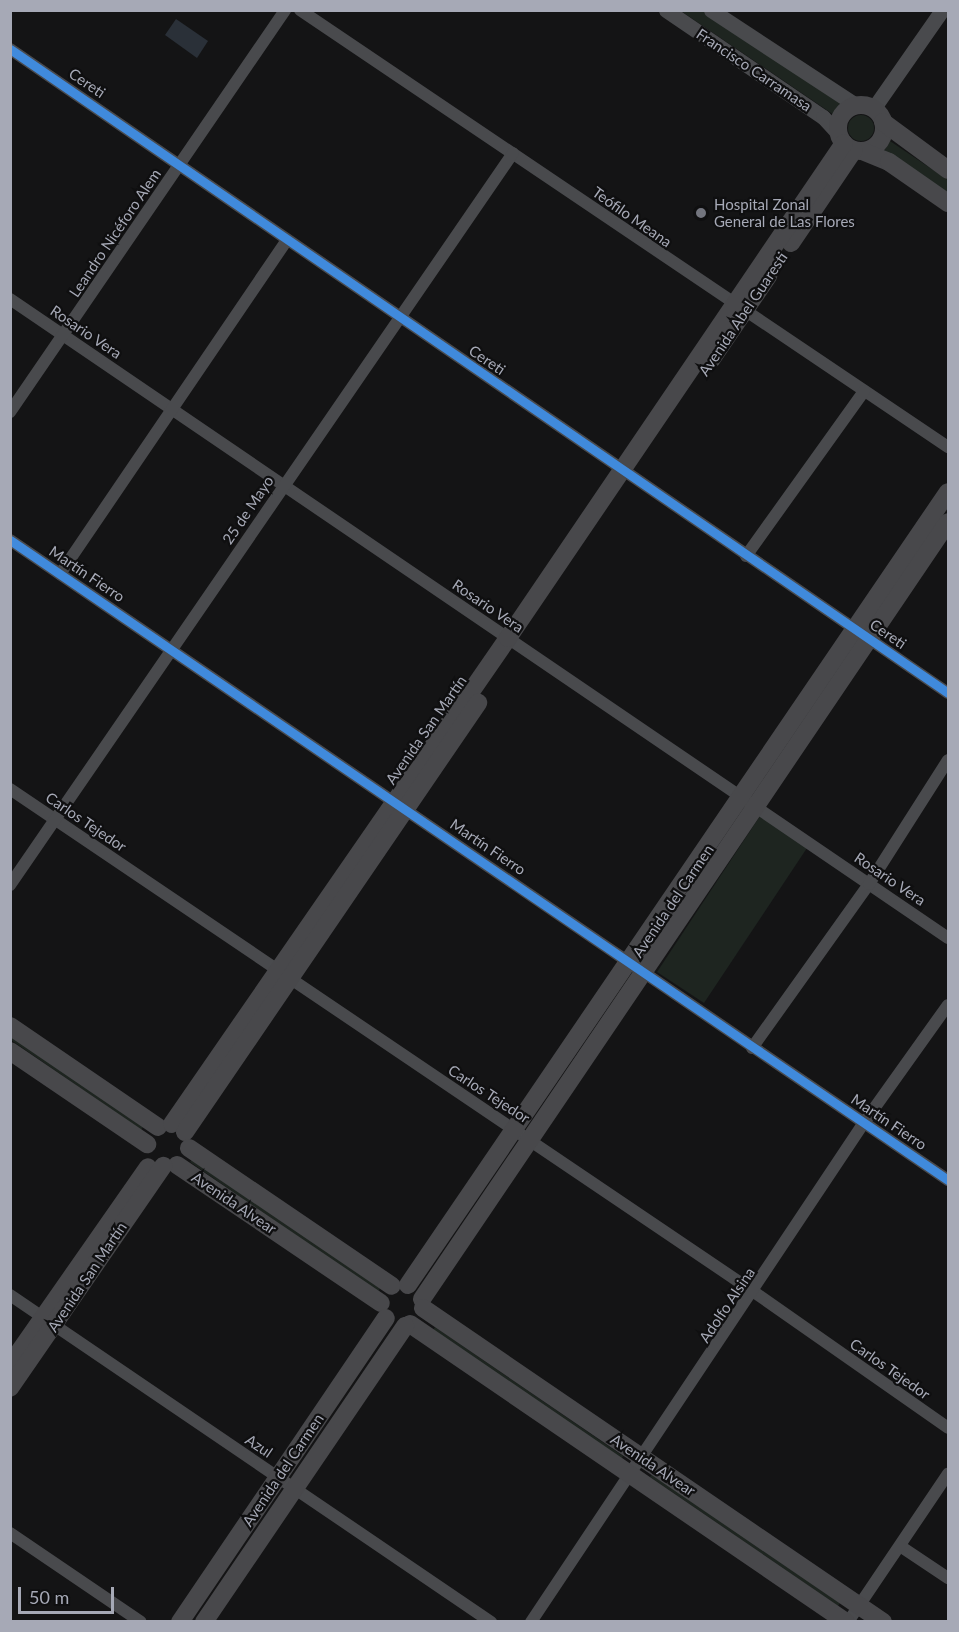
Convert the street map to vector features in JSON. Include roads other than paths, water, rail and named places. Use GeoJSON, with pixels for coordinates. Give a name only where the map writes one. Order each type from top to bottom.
{"type":"FeatureCollection","features":[{"type":"Feature","properties":{"kind":"main road"},"geometry":{"type":"LineString","coordinates":[[871,112],[879,142],[850,145],[844,113],[871,112]]}},
{"type":"Feature","properties":{"kind":"main road","name":"Francisco Carramasa"},"geometry":{"type":"LineString","coordinates":[[871,112],[948,170]]}},
{"type":"Feature","properties":{"kind":"main road","name":"Francisco Carramasa"},"geometry":{"type":"LineString","coordinates":[[850,145],[889,162],[948,203]]}},
{"type":"Feature","properties":{"kind":"main road","name":"Avenida Abel Guaresti"},"geometry":{"type":"LineString","coordinates":[[627,474],[850,145]]}},
{"type":"Feature","properties":{"kind":"main road","name":"Avenida San Martín"},"geometry":{"type":"LineString","coordinates":[[176,1133],[627,474]]}},
{"type":"Feature","properties":{"kind":"main road","name":"Avenida del Carmen"},"geometry":{"type":"LineString","coordinates":[[204,1622],[422,1304],[522,1134],[629,961],[748,801],[861,634],[948,492]]}},
{"type":"Feature","properties":{"kind":"main road","name":"Avenida del Carmen"},"geometry":{"type":"LineString","coordinates":[[861,634],[948,522]]}},
{"type":"Feature","properties":{"kind":"main road","name":"Avenida del Carmen"},"geometry":{"type":"LineString","coordinates":[[180,1622],[278,1477],[400,1285],[522,1134],[644,971],[748,801]]}},
{"type":"Feature","properties":{"kind":"main road","name":"Avenida Alvear"},"geometry":{"type":"LineString","coordinates":[[10,1026],[176,1133],[400,1285],[422,1304],[883,1622]]}},
{"type":"Feature","properties":{"kind":"main road","name":"Avenida Alvear"},"geometry":{"type":"LineString","coordinates":[[10,1051],[160,1158],[847,1622]]}},
{"type":"Feature","properties":{"kind":"main road"},"geometry":{"type":"LineString","coordinates":[[49,1322],[176,1133]]}},
{"type":"Feature","properties":{"kind":"main road"},"geometry":{"type":"LineString","coordinates":[[160,1158],[176,1133]]}},
{"type":"Feature","properties":{"kind":"main road","name":"Avenida San Martín"},"geometry":{"type":"LineString","coordinates":[[10,1365],[49,1322]]}},
{"type":"Feature","properties":{"kind":"main road","name":"Avenida San Martín"},"geometry":{"type":"LineString","coordinates":[[10,1389],[49,1322]]}},
{"type":"Feature","properties":{"kind":"street","name":"Leandro Nicéforo Alem"},"geometry":{"type":"LineString","coordinates":[[10,412],[285,10]]}},
{"type":"Feature","properties":{"kind":"street","name":"Teófilo Meana"},"geometry":{"type":"LineString","coordinates":[[300,10],[948,447]]}},
{"type":"Feature","properties":{"kind":"street","name":"Francisco Carramasa"},"geometry":{"type":"LineString","coordinates":[[666,10],[823,117],[850,145]]}},
{"type":"Feature","properties":{"kind":"street","name":"Francisco Carramasa"},"geometry":{"type":"LineString","coordinates":[[711,10],[871,112]]}},
{"type":"Feature","properties":{"kind":"street"},"geometry":{"type":"LineString","coordinates":[[871,112],[942,10]]}},
{"type":"Feature","properties":{"kind":"street","name":"Cereti"},"geometry":{"type":"LineString","coordinates":[[10,49],[948,693]]}},
{"type":"Feature","properties":{"kind":"street","name":"25 de Mayo"},"geometry":{"type":"LineString","coordinates":[[10,885],[283,484],[513,153]]}},
{"type":"Feature","properties":{"kind":"street"},"geometry":{"type":"LineString","coordinates":[[60,574],[287,240]]}},
{"type":"Feature","properties":{"kind":"street","name":"Rosario Vera"},"geometry":{"type":"LineString","coordinates":[[10,298],[948,938]]}},
{"type":"Feature","properties":{"kind":"street"},"geometry":{"type":"LineString","coordinates":[[746,555],[864,391]]}},
{"type":"Feature","properties":{"kind":"street","name":"Martín Fierro"},"geometry":{"type":"LineString","coordinates":[[10,540],[948,1180]]}},
{"type":"Feature","properties":{"kind":"street"},"geometry":{"type":"LineString","coordinates":[[752,1048],[869,884],[948,760]]}},
{"type":"Feature","properties":{"kind":"street","name":"Carlos Tejedor"},"geometry":{"type":"LineString","coordinates":[[10,789],[754,1292],[948,1428]]}},
{"type":"Feature","properties":{"kind":"street","name":"Adolfo Alsina"},"geometry":{"type":"LineString","coordinates":[[531,1622],[754,1292],[863,1124],[948,1005]]}},
{"type":"Feature","properties":{"kind":"street","name":"Azul"},"geometry":{"type":"LineString","coordinates":[[10,1295],[491,1622]]}},
{"type":"Feature","properties":{"kind":"street"},"geometry":{"type":"LineString","coordinates":[[847,1622],[948,1474]]}},
{"type":"Feature","properties":{"kind":"street"},"geometry":{"type":"LineString","coordinates":[[10,1533],[141,1622]]}},
{"type":"Feature","properties":{"kind":"street"},"geometry":{"type":"LineString","coordinates":[[900,1546],[948,1578]]}},
{"type":"Feature","properties":{"kind":"place","name":"Hospital Zonal General de Las Flores"},"geometry":{"type":"Point","coordinates":[701,213]}}]}
